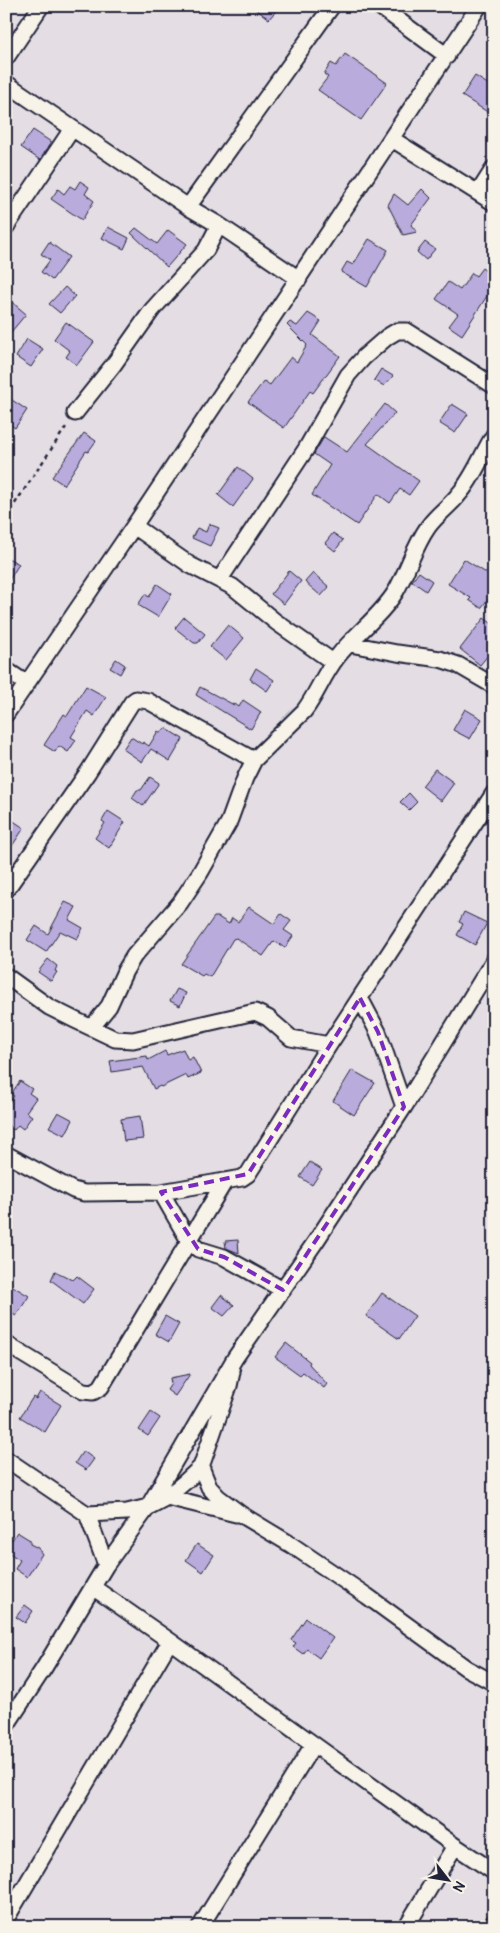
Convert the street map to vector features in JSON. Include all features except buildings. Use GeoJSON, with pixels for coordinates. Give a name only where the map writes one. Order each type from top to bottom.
{"type":"FeatureCollection","features":[{"type":"Feature","properties":{"kind":"street"},"geometry":{"type":"LineString","coordinates":[[6,58],[41,6]]}},
{"type":"Feature","properties":{"kind":"street"},"geometry":{"type":"LineString","coordinates":[[188,207],[332,6]]}},
{"type":"Feature","properties":{"kind":"street"},"geometry":{"type":"LineString","coordinates":[[380,6],[447,56]]}},
{"type":"Feature","properties":{"kind":"street"},"geometry":{"type":"LineString","coordinates":[[6,714],[134,526],[479,6]]}},
{"type":"Feature","properties":{"kind":"street"},"geometry":{"type":"LineString","coordinates":[[6,83],[188,207],[219,225],[299,279]]}},
{"type":"Feature","properties":{"kind":"street"},"geometry":{"type":"LineString","coordinates":[[6,226],[72,129]]}},
{"type":"Feature","properties":{"kind":"street"},"geometry":{"type":"LineString","coordinates":[[392,139],[494,204]]}},
{"type":"Feature","properties":{"kind":"street"},"geometry":{"type":"LineString","coordinates":[[478,193],[494,168]]}},
{"type":"Feature","properties":{"kind":"street"},"geometry":{"type":"LineString","coordinates":[[75,413],[114,364],[152,310],[206,250],[219,225]]}},
{"type":"Feature","properties":{"kind":"street"},"geometry":{"type":"LineString","coordinates":[[220,579],[306,449],[348,375],[364,357],[388,337],[397,331],[407,331],[494,386]]}},
{"type":"Feature","properties":{"kind":"street"},"geometry":{"type":"LineString","coordinates":[[92,1027],[116,994],[125,971],[134,956],[180,903],[200,873],[229,822],[245,778],[254,760],[304,711],[333,662],[387,604],[397,590],[418,543],[430,525],[467,483],[494,435]]}},
{"type":"Feature","properties":{"kind":"street"},"geometry":{"type":"LineString","coordinates":[[134,526],[190,565],[220,579],[232,587],[276,622],[333,662]]}},
{"type":"Feature","properties":{"kind":"street"},"geometry":{"type":"LineString","coordinates":[[350,644],[397,654],[440,659],[458,664],[494,686]]}},
{"type":"Feature","properties":{"kind":"street"},"geometry":{"type":"LineString","coordinates":[[6,670],[27,684]]}},
{"type":"Feature","properties":{"kind":"street"},"geometry":{"type":"LineString","coordinates":[[6,890],[88,772],[132,702],[136,699],[148,700],[254,760]]}},
{"type":"Feature","properties":{"kind":"street"},"geometry":{"type":"LineString","coordinates":[[6,1154],[78,1192],[161,1192],[242,1178],[248,1174],[329,1045],[494,792]]}},
{"type":"Feature","properties":{"kind":"street"},"geometry":{"type":"LineString","coordinates":[[6,1726],[94,1588],[106,1565],[148,1507],[235,1358],[283,1290],[404,1106],[494,960]]}},
{"type":"Feature","properties":{"kind":"street"},"geometry":{"type":"LineString","coordinates":[[6,976],[50,1007],[115,1039],[133,1040],[255,1012],[268,1018],[291,1038],[329,1045]]}},
{"type":"Feature","properties":{"kind":"street"},"geometry":{"type":"LineString","coordinates":[[360,998],[378,1032],[404,1106]]}},
{"type":"Feature","properties":{"kind":"street"},"geometry":{"type":"LineString","coordinates":[[6,1344],[83,1391],[93,1392],[101,1387],[225,1181]]}},
{"type":"Feature","properties":{"kind":"street"},"geometry":{"type":"LineString","coordinates":[[161,1192],[189,1241],[198,1249],[224,1257],[283,1290]]}},
{"type":"Feature","properties":{"kind":"street"},"geometry":{"type":"LineString","coordinates":[[87,1514],[127,1512],[148,1507],[167,1497],[201,1468],[229,1386],[235,1358]]}},
{"type":"Feature","properties":{"kind":"street"},"geometry":{"type":"LineString","coordinates":[[6,1459],[87,1514],[106,1565]]}},
{"type":"Feature","properties":{"kind":"street"},"geometry":{"type":"LineString","coordinates":[[201,1468],[208,1487],[242,1515],[290,1544],[367,1596],[466,1668],[494,1683]]}},
{"type":"Feature","properties":{"kind":"street"},"geometry":{"type":"LineString","coordinates":[[167,1497],[242,1515]]}},
{"type":"Feature","properties":{"kind":"street"},"geometry":{"type":"LineString","coordinates":[[94,1588],[494,1872]]}},
{"type":"Feature","properties":{"kind":"street"},"geometry":{"type":"LineString","coordinates":[[16,1927],[6,1920],[170,1641]]}},
{"type":"Feature","properties":{"kind":"street"},"geometry":{"type":"LineString","coordinates":[[200,1927],[313,1745]]}},
{"type":"Feature","properties":{"kind":"street"},"geometry":{"type":"LineString","coordinates":[[406,1927],[455,1846]]}},
{"type":"Feature","properties":{"kind":"street"},"geometry":{"type":"LineString","coordinates":[[491,1927],[494,1922]]}},
{"type":"Feature","properties":{"kind":"path"},"geometry":{"type":"LineString","coordinates":[[6,517],[75,413]]}},
{"type":"Feature","properties":{"kind":"highlighted area"},"geometry":{"type":"Polygon","coordinates":[[[360,998],[378,1032],[404,1107],[283,1290],[224,1257],[198,1249],[161,1192],[248,1174],[360,998]]]}}]}
